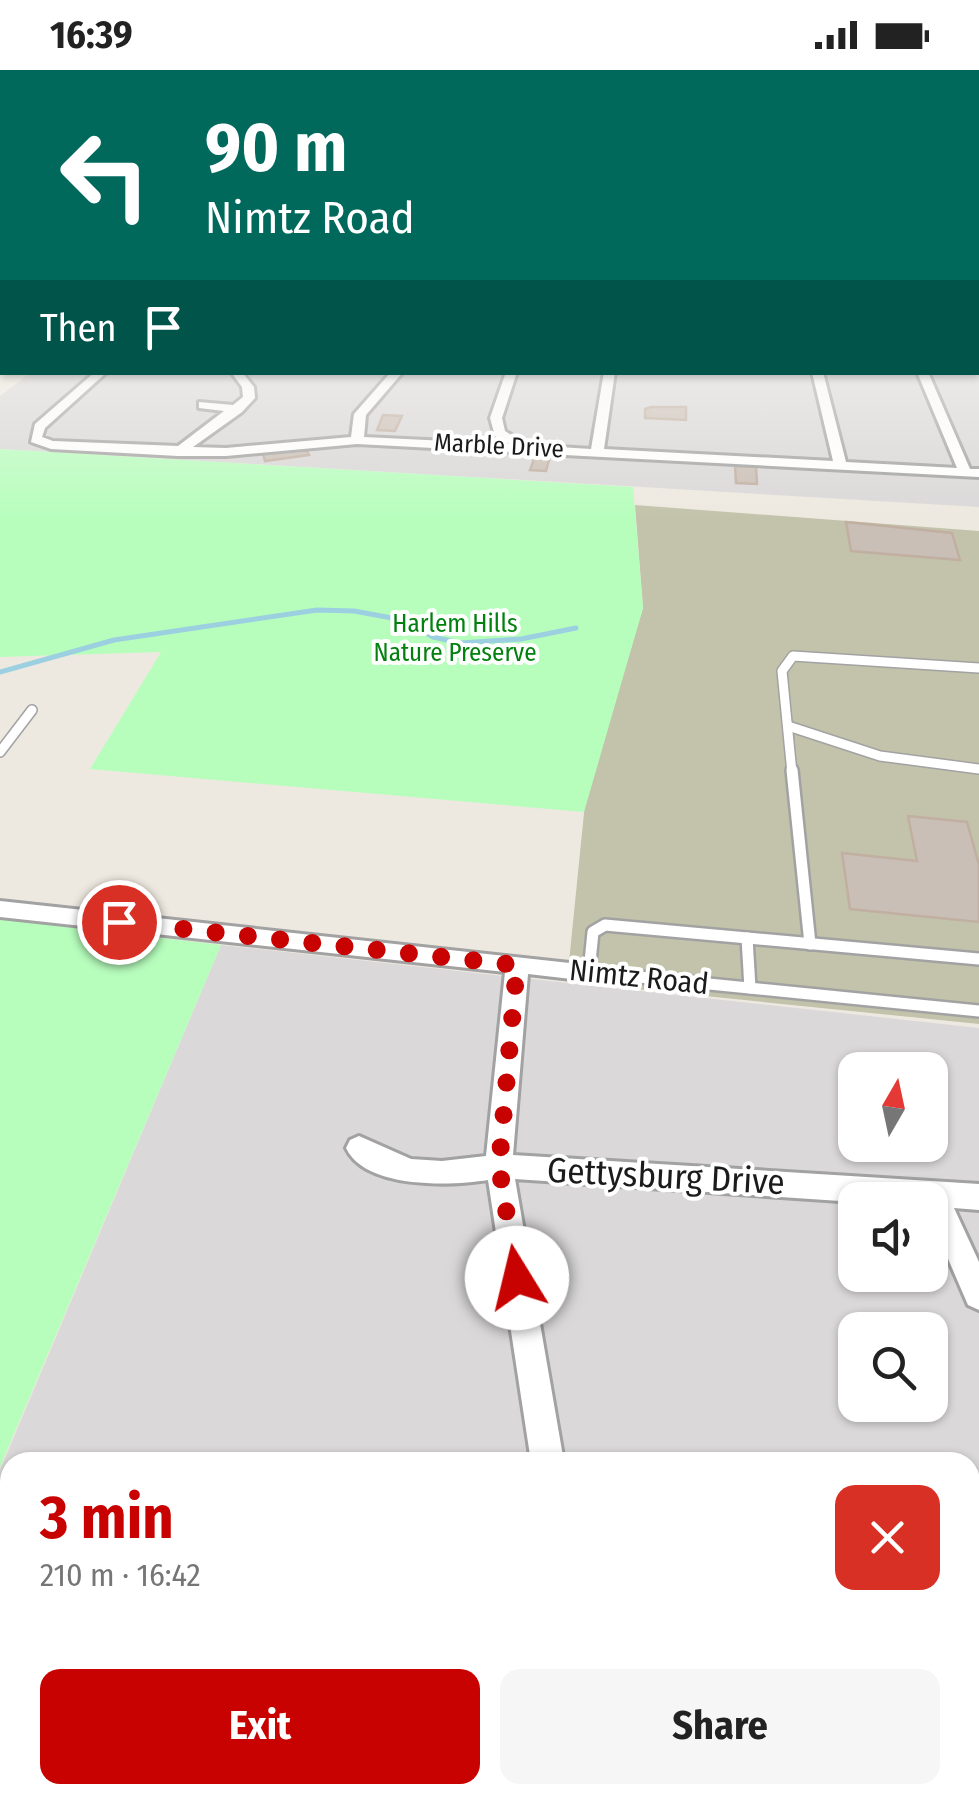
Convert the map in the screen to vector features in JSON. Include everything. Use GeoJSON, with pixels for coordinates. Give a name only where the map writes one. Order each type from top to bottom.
{"type":"FeatureCollection","features":[{"type":"Feature","properties":{"kind":"street","name":"Marble Drive"},"geometry":{"type":"LineString","coordinates":[[99,375],[39,427],[36,439],[51,444],[178,452],[226,452],[358,440],[972,472]]}},
{"type":"Feature","properties":{"kind":"street"},"geometry":{"type":"LineString","coordinates":[[178,452],[250,398],[248,387],[238,375]]}},
{"type":"Feature","properties":{"kind":"street"},"geometry":{"type":"LineString","coordinates":[[358,440],[360,414],[395,375]]}},
{"type":"Feature","properties":{"kind":"street"},"geometry":{"type":"LineString","coordinates":[[511,375],[496,418],[499,434],[522,447]]}},
{"type":"Feature","properties":{"kind":"street"},"geometry":{"type":"LineString","coordinates":[[597,450],[610,375]]}},
{"type":"Feature","properties":{"kind":"street"},"geometry":{"type":"LineString","coordinates":[[819,375],[840,465]]}},
{"type":"Feature","properties":{"kind":"street"},"geometry":{"type":"LineString","coordinates":[[924,375],[972,472]]}},
{"type":"Feature","properties":{"kind":"street"},"geometry":{"type":"LineString","coordinates":[[203,404],[238,410]]}},
{"type":"Feature","properties":{"kind":"street","name":"Nimtz Road"},"geometry":{"type":"LineString","coordinates":[[0,909],[589,972]]}},
{"type":"Feature","properties":{"kind":"street"},"geometry":{"type":"LineString","coordinates":[[517,965],[499,1166],[545,1452]]}},
{"type":"Feature","properties":{"kind":"street","name":"Gettysburg Drive"},"geometry":{"type":"LineString","coordinates":[[359,1148],[387,1166],[411,1174],[446,1174],[499,1166],[838,1186]]}},
{"type":"Feature","properties":{"kind":"street","name":"Gettysburg Drive"},"geometry":{"type":"LineString","coordinates":[[948,1194],[979,1198]]}},
{"type":"Feature","properties":{"kind":"street"},"geometry":{"type":"LineString","coordinates":[[948,1226],[979,1295]]}},
{"type":"Feature","properties":{"kind":"lane"},"geometry":{"type":"LineString","coordinates":[[810,944],[782,671],[793,656],[979,668]]}},
{"type":"Feature","properties":{"kind":"lane"},"geometry":{"type":"LineString","coordinates":[[0,752],[32,710]]}},
{"type":"Feature","properties":{"kind":"lane"},"geometry":{"type":"LineString","coordinates":[[788,726],[880,756],[979,769]]}},
{"type":"Feature","properties":{"kind":"lane"},"geometry":{"type":"LineString","coordinates":[[589,972],[593,932],[605,924],[979,959]]}},
{"type":"Feature","properties":{"kind":"lane"},"geometry":{"type":"LineString","coordinates":[[747,938],[750,988]]}},
{"type":"Feature","properties":{"kind":"lane","name":"Nimtz Road"},"geometry":{"type":"LineString","coordinates":[[589,972],[979,1011]]}},
{"type":"Feature","properties":{"kind":"shaded area"},"geometry":{"type":"Polygon","coordinates":[[[27,375],[979,375],[979,507],[0,449],[0,396],[27,375]]]}},
{"type":"Feature","properties":{"kind":"shaded area"},"geometry":{"type":"Polygon","coordinates":[[[635,505],[979,531],[979,1024],[567,982],[585,803],[643,608],[635,505]]]}},
{"type":"Feature","properties":{"kind":"shaded area"},"geometry":{"type":"Polygon","coordinates":[[[221,945],[979,1028],[979,1452],[8,1452],[221,945]]]}},
{"type":"Feature","properties":{"kind":"green space","name":"Harlem Hills Nature Preserve"},"geometry":{"type":"Polygon","coordinates":[[[0,449],[633,487],[643,608],[584,812],[90,769],[161,652],[0,657],[0,449]]]}},
{"type":"Feature","properties":{"kind":"green space"},"geometry":{"type":"Polygon","coordinates":[[[0,919],[221,945],[6,1452],[0,1452],[0,919]]]}},
{"type":"Feature","properties":{"kind":"building"},"geometry":{"type":"Polygon","coordinates":[[[686,407],[686,420],[645,418],[645,409],[686,407]]]}},
{"type":"Feature","properties":{"kind":"building"},"geometry":{"type":"Polygon","coordinates":[[[383,415],[402,416],[395,431],[377,430],[383,415]]]}},
{"type":"Feature","properties":{"kind":"building"},"geometry":{"type":"Polygon","coordinates":[[[306,449],[309,455],[265,461],[263,454],[306,449]]]}},
{"type":"Feature","properties":{"kind":"building"},"geometry":{"type":"Polygon","coordinates":[[[535,456],[550,457],[546,471],[530,470],[535,456]]]}},
{"type":"Feature","properties":{"kind":"building"},"geometry":{"type":"Polygon","coordinates":[[[735,466],[756,467],[757,484],[736,483],[735,466]]]}},
{"type":"Feature","properties":{"kind":"building"},"geometry":{"type":"Polygon","coordinates":[[[846,522],[952,533],[960,560],[851,551],[846,522]]]}},
{"type":"Feature","properties":{"kind":"building"},"geometry":{"type":"Polygon","coordinates":[[[908,816],[967,822],[979,865],[979,922],[850,909],[842,853],[917,861],[908,816]]]}},
{"type":"Feature","properties":{"kind":"waterway"},"geometry":{"type":"LineString","coordinates":[[0,672],[114,640],[317,610],[354,611],[403,620],[433,637],[460,643],[521,639],[576,628]]}},
{"type":"Feature","properties":{"kind":"route"},"geometry":{"type":"LineString","coordinates":[[119,922],[517,965],[499,1166],[517,1278]]}}]}
